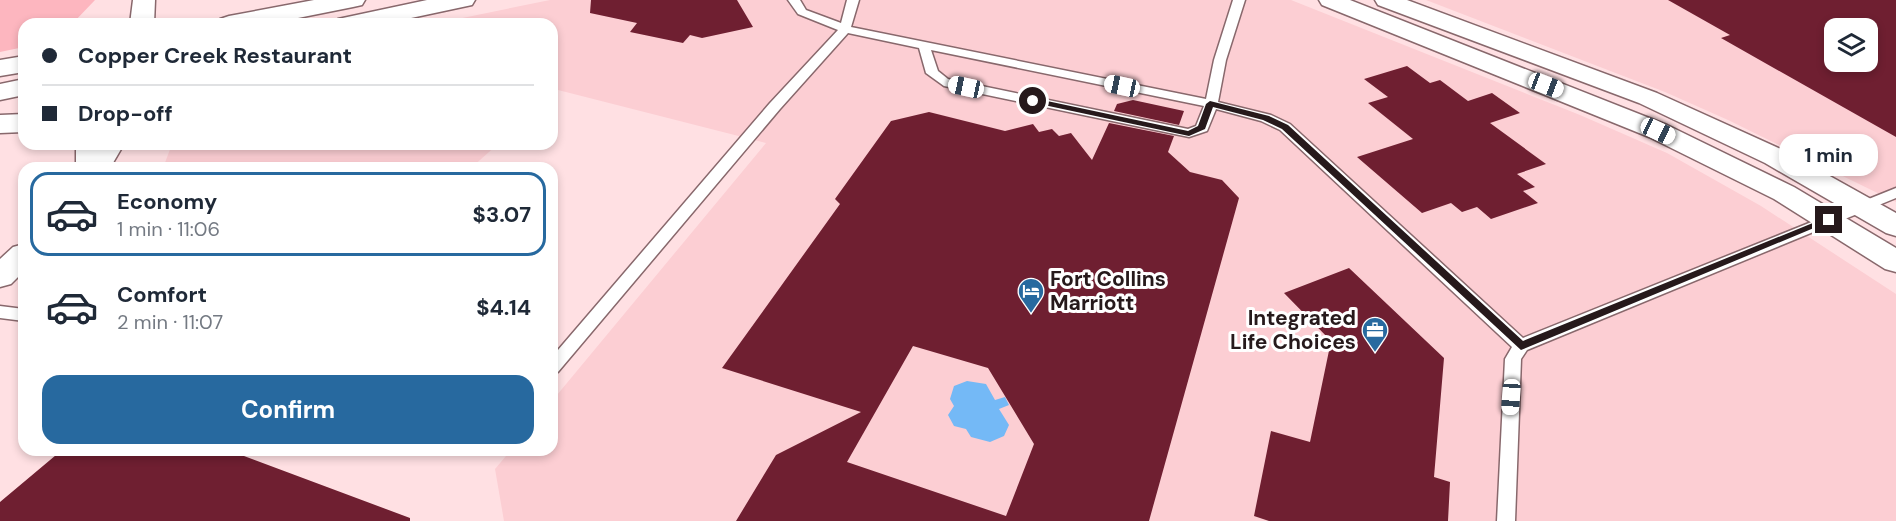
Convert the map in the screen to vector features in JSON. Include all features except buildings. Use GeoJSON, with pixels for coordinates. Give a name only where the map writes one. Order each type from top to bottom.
{"type":"FeatureCollection","features":[{"type":"Feature","properties":{"kind":"main road"},"geometry":{"type":"LineString","coordinates":[[260,18],[353,0]]}},
{"type":"Feature","properties":{"kind":"main road"},"geometry":{"type":"LineString","coordinates":[[376,18],[463,0]]}},
{"type":"Feature","properties":{"kind":"main road"},"geometry":{"type":"LineString","coordinates":[[0,68],[18,65]]}},
{"type":"Feature","properties":{"kind":"main road"},"geometry":{"type":"LineString","coordinates":[[0,92],[18,88]]}},
{"type":"Feature","properties":{"kind":"main road"},"geometry":{"type":"LineString","coordinates":[[0,124],[18,123]]}},
{"type":"Feature","properties":{"kind":"street"},"geometry":{"type":"LineString","coordinates":[[142,18],[144,0]]}},
{"type":"Feature","properties":{"kind":"street"},"geometry":{"type":"LineString","coordinates":[[1330,0],[1658,131],[1718,159],[1829,220],[1896,262]]}},
{"type":"Feature","properties":{"kind":"street"},"geometry":{"type":"LineString","coordinates":[[1386,0],[1648,98],[1775,157],[1896,226]]}},
{"type":"Feature","properties":{"kind":"street"},"geometry":{"type":"LineString","coordinates":[[0,276],[18,260]]}},
{"type":"Feature","properties":{"kind":"lane"},"geometry":{"type":"LineString","coordinates":[[794,0],[802,12],[846,29],[1210,104],[1266,118],[1285,127],[1521,346]]}},
{"type":"Feature","properties":{"kind":"lane"},"geometry":{"type":"LineString","coordinates":[[558,361],[775,106],[846,29],[854,0]]}},
{"type":"Feature","properties":{"kind":"lane"},"geometry":{"type":"LineString","coordinates":[[924,45],[932,73],[944,82],[1189,133],[1202,128],[1239,0]]}},
{"type":"Feature","properties":{"kind":"lane"},"geometry":{"type":"LineString","coordinates":[[1510,520],[1513,359],[1521,346],[1896,193]]}},
{"type":"Feature","properties":{"kind":"lane"},"geometry":{"type":"LineString","coordinates":[[0,312],[18,314]]}},
{"type":"Feature","properties":{"kind":"shaded area"},"geometry":{"type":"Polygon","coordinates":[[[0,0],[95,0],[78,18],[18,18],[18,48],[0,52],[0,0]]]}},
{"type":"Feature","properties":{"kind":"shaded area"},"geometry":{"type":"Polygon","coordinates":[[[550,0],[1291,0],[1580,115],[1667,153],[1761,206],[1896,294],[1896,521],[504,521],[495,469],[506,456],[558,456],[558,394],[766,143],[558,90],[558,18],[462,18],[550,0]]]}},
{"type":"Feature","properties":{"kind":"shaded area"},"geometry":{"type":"Polygon","coordinates":[[[1426,0],[1896,0],[1896,202],[1728,120],[1665,92],[1426,0]]]}},
{"type":"Feature","properties":{"kind":"shaded area"},"geometry":{"type":"Polygon","coordinates":[[[170,150],[491,150],[478,162],[165,162],[170,150]]]}},
{"type":"Feature","properties":{"kind":"water"},"geometry":{"type":"Polygon","coordinates":[[[967,381],[986,384],[995,400],[1005,397],[1009,405],[999,409],[1009,425],[1004,436],[990,442],[971,437],[966,429],[954,426],[948,415],[954,406],[950,399],[954,386],[967,381]]]}},
{"type":"Feature","properties":{"kind":"place","name":"Fort Collins Marriott"},"geometry":{"type":"Point","coordinates":[1031,314]}},
{"type":"Feature","properties":{"kind":"place","name":"Integrated Life Choices"},"geometry":{"type":"Point","coordinates":[1375,353]}},
{"type":"Feature","properties":{"kind":"route"},"geometry":{"type":"LineString","coordinates":[[1033,101],[1189,133],[1202,128],[1210,104],[1266,118],[1285,127],[1521,346],[1829,220]]}}]}
